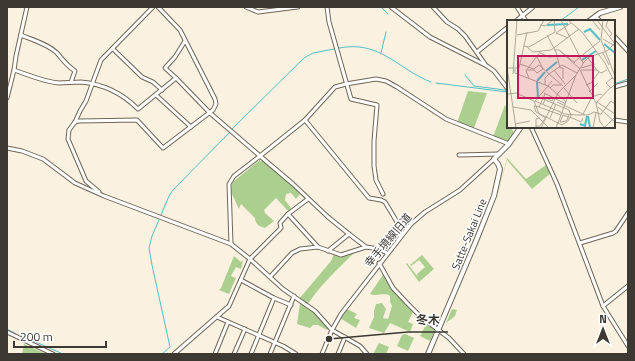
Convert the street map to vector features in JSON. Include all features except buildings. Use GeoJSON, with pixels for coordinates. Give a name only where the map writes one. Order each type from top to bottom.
{"type":"FeatureCollection","features":[{"type":"Feature","properties":{"kind":"main road"},"geometry":{"type":"LineString","coordinates":[[590,20],[605,10],[620,7]]}},
{"type":"Feature","properties":{"kind":"main road"},"geometry":{"type":"LineString","coordinates":[[494,159],[509,144],[520,128]]}},
{"type":"Feature","properties":{"kind":"main road","name":"Satte-Sakai Line"},"geometry":{"type":"LineString","coordinates":[[428,354],[494,196],[500,169],[494,159]]}},
{"type":"Feature","properties":{"kind":"street"},"geometry":{"type":"LineString","coordinates":[[7,98],[27,7]]}},
{"type":"Feature","properties":{"kind":"street"},"geometry":{"type":"LineString","coordinates":[[104,196],[86,181],[68,139],[69,130],[86,101],[101,60],[114,49],[138,21],[153,7]]}},
{"type":"Feature","properties":{"kind":"street"},"geometry":{"type":"LineString","coordinates":[[75,122],[135,119],[139,121],[163,148],[210,113],[216,106],[215,98],[185,41],[175,24],[158,7]]}},
{"type":"Feature","properties":{"kind":"street"},"geometry":{"type":"LineString","coordinates":[[246,7],[258,12],[265,12],[298,7]]}},
{"type":"Feature","properties":{"kind":"street"},"geometry":{"type":"LineString","coordinates":[[327,7],[329,22],[351,99],[377,105],[374,141],[374,166],[376,180],[383,194]]}},
{"type":"Feature","properties":{"kind":"street"},"geometry":{"type":"LineString","coordinates":[[391,7],[430,37],[487,66],[494,71],[507,88]]}},
{"type":"Feature","properties":{"kind":"street"},"geometry":{"type":"LineString","coordinates":[[433,7],[447,22],[458,29],[487,66]]}},
{"type":"Feature","properties":{"kind":"street"},"geometry":{"type":"LineString","coordinates":[[517,7],[525,20]]}},
{"type":"Feature","properties":{"kind":"street"},"geometry":{"type":"LineString","coordinates":[[517,20],[533,7]]}},
{"type":"Feature","properties":{"kind":"street"},"geometry":{"type":"LineString","coordinates":[[595,16],[599,20]]}},
{"type":"Feature","properties":{"kind":"street"},"geometry":{"type":"LineString","coordinates":[[477,52],[507,28]]}},
{"type":"Feature","properties":{"kind":"street"},"geometry":{"type":"LineString","coordinates":[[21,35],[40,43],[57,53],[66,65],[75,71],[71,82]]}},
{"type":"Feature","properties":{"kind":"street"},"geometry":{"type":"LineString","coordinates":[[615,37],[628,51]]}},
{"type":"Feature","properties":{"kind":"street"},"geometry":{"type":"LineString","coordinates":[[185,41],[166,68],[210,113],[293,184],[308,199],[366,247]]}},
{"type":"Feature","properties":{"kind":"street"},"geometry":{"type":"LineString","coordinates":[[114,49],[142,77],[153,82],[162,90]]}},
{"type":"Feature","properties":{"kind":"street"},"geometry":{"type":"LineString","coordinates":[[14,70],[59,83],[71,82],[92,84],[116,92],[125,97],[138,109],[176,78]]}},
{"type":"Feature","properties":{"kind":"street"},"geometry":{"type":"LineString","coordinates":[[231,244],[229,184],[234,176],[305,120],[335,87],[370,79],[386,80],[446,119],[509,144]]}},
{"type":"Feature","properties":{"kind":"street"},"geometry":{"type":"LineString","coordinates":[[615,87],[628,82]]}},
{"type":"Feature","properties":{"kind":"street"},"geometry":{"type":"LineString","coordinates":[[156,95],[191,127]]}},
{"type":"Feature","properties":{"kind":"street"},"geometry":{"type":"LineString","coordinates":[[305,120],[369,198],[385,202],[397,222],[400,237]]}},
{"type":"Feature","properties":{"kind":"street"},"geometry":{"type":"LineString","coordinates":[[615,120],[628,122]]}},
{"type":"Feature","properties":{"kind":"street"},"geometry":{"type":"LineString","coordinates":[[531,128],[557,184],[603,306],[628,346]]}},
{"type":"Feature","properties":{"kind":"street"},"geometry":{"type":"LineString","coordinates":[[7,148],[22,151],[43,159],[75,183],[104,196],[231,244],[270,276],[283,289],[315,311],[332,330],[356,343],[364,349],[367,354]]}},
{"type":"Feature","properties":{"kind":"street"},"geometry":{"type":"LineString","coordinates":[[459,155],[499,154]]}},
{"type":"Feature","properties":{"kind":"street","name":"幸手境線旧道"},"geometry":{"type":"LineString","coordinates":[[322,354],[332,330],[341,314],[411,224],[425,212],[460,190],[494,159]]}},
{"type":"Feature","properties":{"kind":"street"},"geometry":{"type":"LineString","coordinates":[[174,354],[229,306],[250,259],[281,228],[280,223],[288,214],[296,206],[308,199]]}},
{"type":"Feature","properties":{"kind":"street"},"geometry":{"type":"LineString","coordinates":[[580,243],[613,233],[628,213]]}},
{"type":"Feature","properties":{"kind":"street"},"geometry":{"type":"LineString","coordinates":[[288,214],[318,247],[328,251],[341,255],[366,247],[379,249],[387,253]]}},
{"type":"Feature","properties":{"kind":"street"},"geometry":{"type":"LineString","coordinates":[[328,251],[349,234]]}},
{"type":"Feature","properties":{"kind":"street"},"geometry":{"type":"LineString","coordinates":[[270,276],[296,250],[318,247]]}},
{"type":"Feature","properties":{"kind":"street"},"geometry":{"type":"LineString","coordinates":[[380,263],[394,288],[407,303],[420,316],[449,338],[464,354]]}},
{"type":"Feature","properties":{"kind":"street"},"geometry":{"type":"LineString","coordinates":[[241,280],[274,298],[291,305]]}},
{"type":"Feature","properties":{"kind":"street"},"geometry":{"type":"LineString","coordinates":[[603,306],[628,286]]}},
{"type":"Feature","properties":{"kind":"street"},"geometry":{"type":"LineString","coordinates":[[270,354],[294,296]]}},
{"type":"Feature","properties":{"kind":"street"},"geometry":{"type":"LineString","coordinates":[[251,354],[274,298]]}},
{"type":"Feature","properties":{"kind":"street"},"geometry":{"type":"LineString","coordinates":[[217,317],[275,342],[296,354]]}},
{"type":"Feature","properties":{"kind":"street"},"geometry":{"type":"LineString","coordinates":[[215,354],[228,322]]}},
{"type":"Feature","properties":{"kind":"street"},"geometry":{"type":"LineString","coordinates":[[234,354],[245,329]]}},
{"type":"Feature","properties":{"kind":"street"},"geometry":{"type":"LineString","coordinates":[[7,332],[53,354]]}},
{"type":"Feature","properties":{"kind":"street"},"geometry":{"type":"LineString","coordinates":[[338,354],[345,337]]}},
{"type":"Feature","properties":{"kind":"street"},"geometry":{"type":"LineString","coordinates":[[286,354],[288,349]]}},
{"type":"Feature","properties":{"kind":"street"},"geometry":{"type":"LineString","coordinates":[[362,354],[364,349]]}},
{"type":"Feature","properties":{"kind":"green space"},"geometry":{"type":"Polygon","coordinates":[[[468,91],[487,93],[474,128],[478,130],[457,123],[468,91]]]}},
{"type":"Feature","properties":{"kind":"green space"},"geometry":{"type":"Polygon","coordinates":[[[505,105],[507,109],[507,128],[514,128],[512,129],[514,133],[507,142],[493,137],[505,105]]]}},
{"type":"Feature","properties":{"kind":"green space"},"geometry":{"type":"Polygon","coordinates":[[[262,158],[305,198],[300,203],[304,198],[300,194],[296,199],[291,193],[286,194],[285,200],[291,208],[289,212],[276,198],[264,210],[265,213],[274,221],[265,228],[258,225],[255,218],[241,204],[239,209],[231,192],[234,181],[261,159],[260,161],[262,161],[262,158]]]}},
{"type":"Feature","properties":{"kind":"green space"},"geometry":{"type":"Polygon","coordinates":[[[507,158],[526,179],[546,165],[551,173],[532,189],[507,160],[495,206],[507,158]]]}},
{"type":"Feature","properties":{"kind":"green space"},"geometry":{"type":"Polygon","coordinates":[[[355,252],[324,283],[308,304],[299,299],[331,261],[334,254],[342,255],[355,252]]]}},
{"type":"Feature","properties":{"kind":"green space"},"geometry":{"type":"Polygon","coordinates":[[[422,255],[434,269],[419,282],[406,264],[407,263],[418,277],[417,274],[425,267],[419,260],[411,266],[410,265],[422,255]]]}},
{"type":"Feature","properties":{"kind":"green space"},"geometry":{"type":"Polygon","coordinates":[[[234,256],[241,262],[243,260],[241,269],[236,267],[231,276],[236,278],[229,294],[219,290],[234,256]]]}},
{"type":"Feature","properties":{"kind":"green space"},"geometry":{"type":"Polygon","coordinates":[[[384,273],[394,291],[413,312],[408,322],[413,324],[410,332],[390,323],[384,333],[369,328],[374,317],[376,304],[382,303],[386,309],[383,318],[388,319],[392,306],[390,296],[385,294],[370,294],[384,273]]]}},
{"type":"Feature","properties":{"kind":"green space"},"geometry":{"type":"Polygon","coordinates":[[[300,303],[315,311],[329,328],[327,330],[318,325],[313,325],[310,328],[297,324],[300,303]]]}},
{"type":"Feature","properties":{"kind":"green space"},"geometry":{"type":"Polygon","coordinates":[[[347,309],[357,314],[354,318],[360,320],[356,328],[340,318],[347,309]]]}},
{"type":"Feature","properties":{"kind":"green space"},"geometry":{"type":"Polygon","coordinates":[[[452,309],[457,310],[455,316],[446,323],[452,309]]]}},
{"type":"Feature","properties":{"kind":"green space"},"geometry":{"type":"Polygon","coordinates":[[[427,323],[435,329],[430,341],[420,336],[427,323]]]}},
{"type":"Feature","properties":{"kind":"green space"},"geometry":{"type":"Polygon","coordinates":[[[405,334],[414,338],[408,351],[397,346],[402,335],[405,334]]]}},
{"type":"Feature","properties":{"kind":"green space"},"geometry":{"type":"Polygon","coordinates":[[[379,343],[389,347],[386,354],[373,354],[379,343]]]}},
{"type":"Feature","properties":{"kind":"green space"},"geometry":{"type":"Polygon","coordinates":[[[24,344],[46,354],[22,354],[24,344]]]}},
{"type":"Feature","properties":{"kind":"waterway"},"geometry":{"type":"LineString","coordinates":[[381,7],[388,14]]}},
{"type":"Feature","properties":{"kind":"waterway"},"geometry":{"type":"LineString","coordinates":[[561,20],[579,7]]}},
{"type":"Feature","properties":{"kind":"waterway"},"geometry":{"type":"LineString","coordinates":[[381,53],[386,32]]}},
{"type":"Feature","properties":{"kind":"waterway"},"geometry":{"type":"LineString","coordinates":[[339,48],[366,48],[378,52],[431,82]]}},
{"type":"Feature","properties":{"kind":"waterway"},"geometry":{"type":"LineString","coordinates":[[232,129],[304,58],[313,53],[334,49]]}},
{"type":"Feature","properties":{"kind":"waterway"},"geometry":{"type":"LineString","coordinates":[[465,75],[474,86],[505,90],[506,92]]}},
{"type":"Feature","properties":{"kind":"waterway"},"geometry":{"type":"LineString","coordinates":[[615,84],[628,79]]}},
{"type":"Feature","properties":{"kind":"waterway"},"geometry":{"type":"LineString","coordinates":[[436,83],[507,92]]}},
{"type":"Feature","properties":{"kind":"waterway"},"geometry":{"type":"LineString","coordinates":[[161,215],[173,190],[229,133]]}},
{"type":"Feature","properties":{"kind":"waterway"},"geometry":{"type":"LineString","coordinates":[[159,220],[152,236],[149,248],[170,347],[162,354]]}},
{"type":"Feature","properties":{"kind":"waterway"},"geometry":{"type":"LineString","coordinates":[[7,329],[16,334]]}},
{"type":"Feature","properties":{"kind":"waterway"},"geometry":{"type":"LineString","coordinates":[[20,335],[63,354]]}},
{"type":"Feature","properties":{"kind":"place","name":"冬木"},"geometry":{"type":"Point","coordinates":[329,339]}}]}
